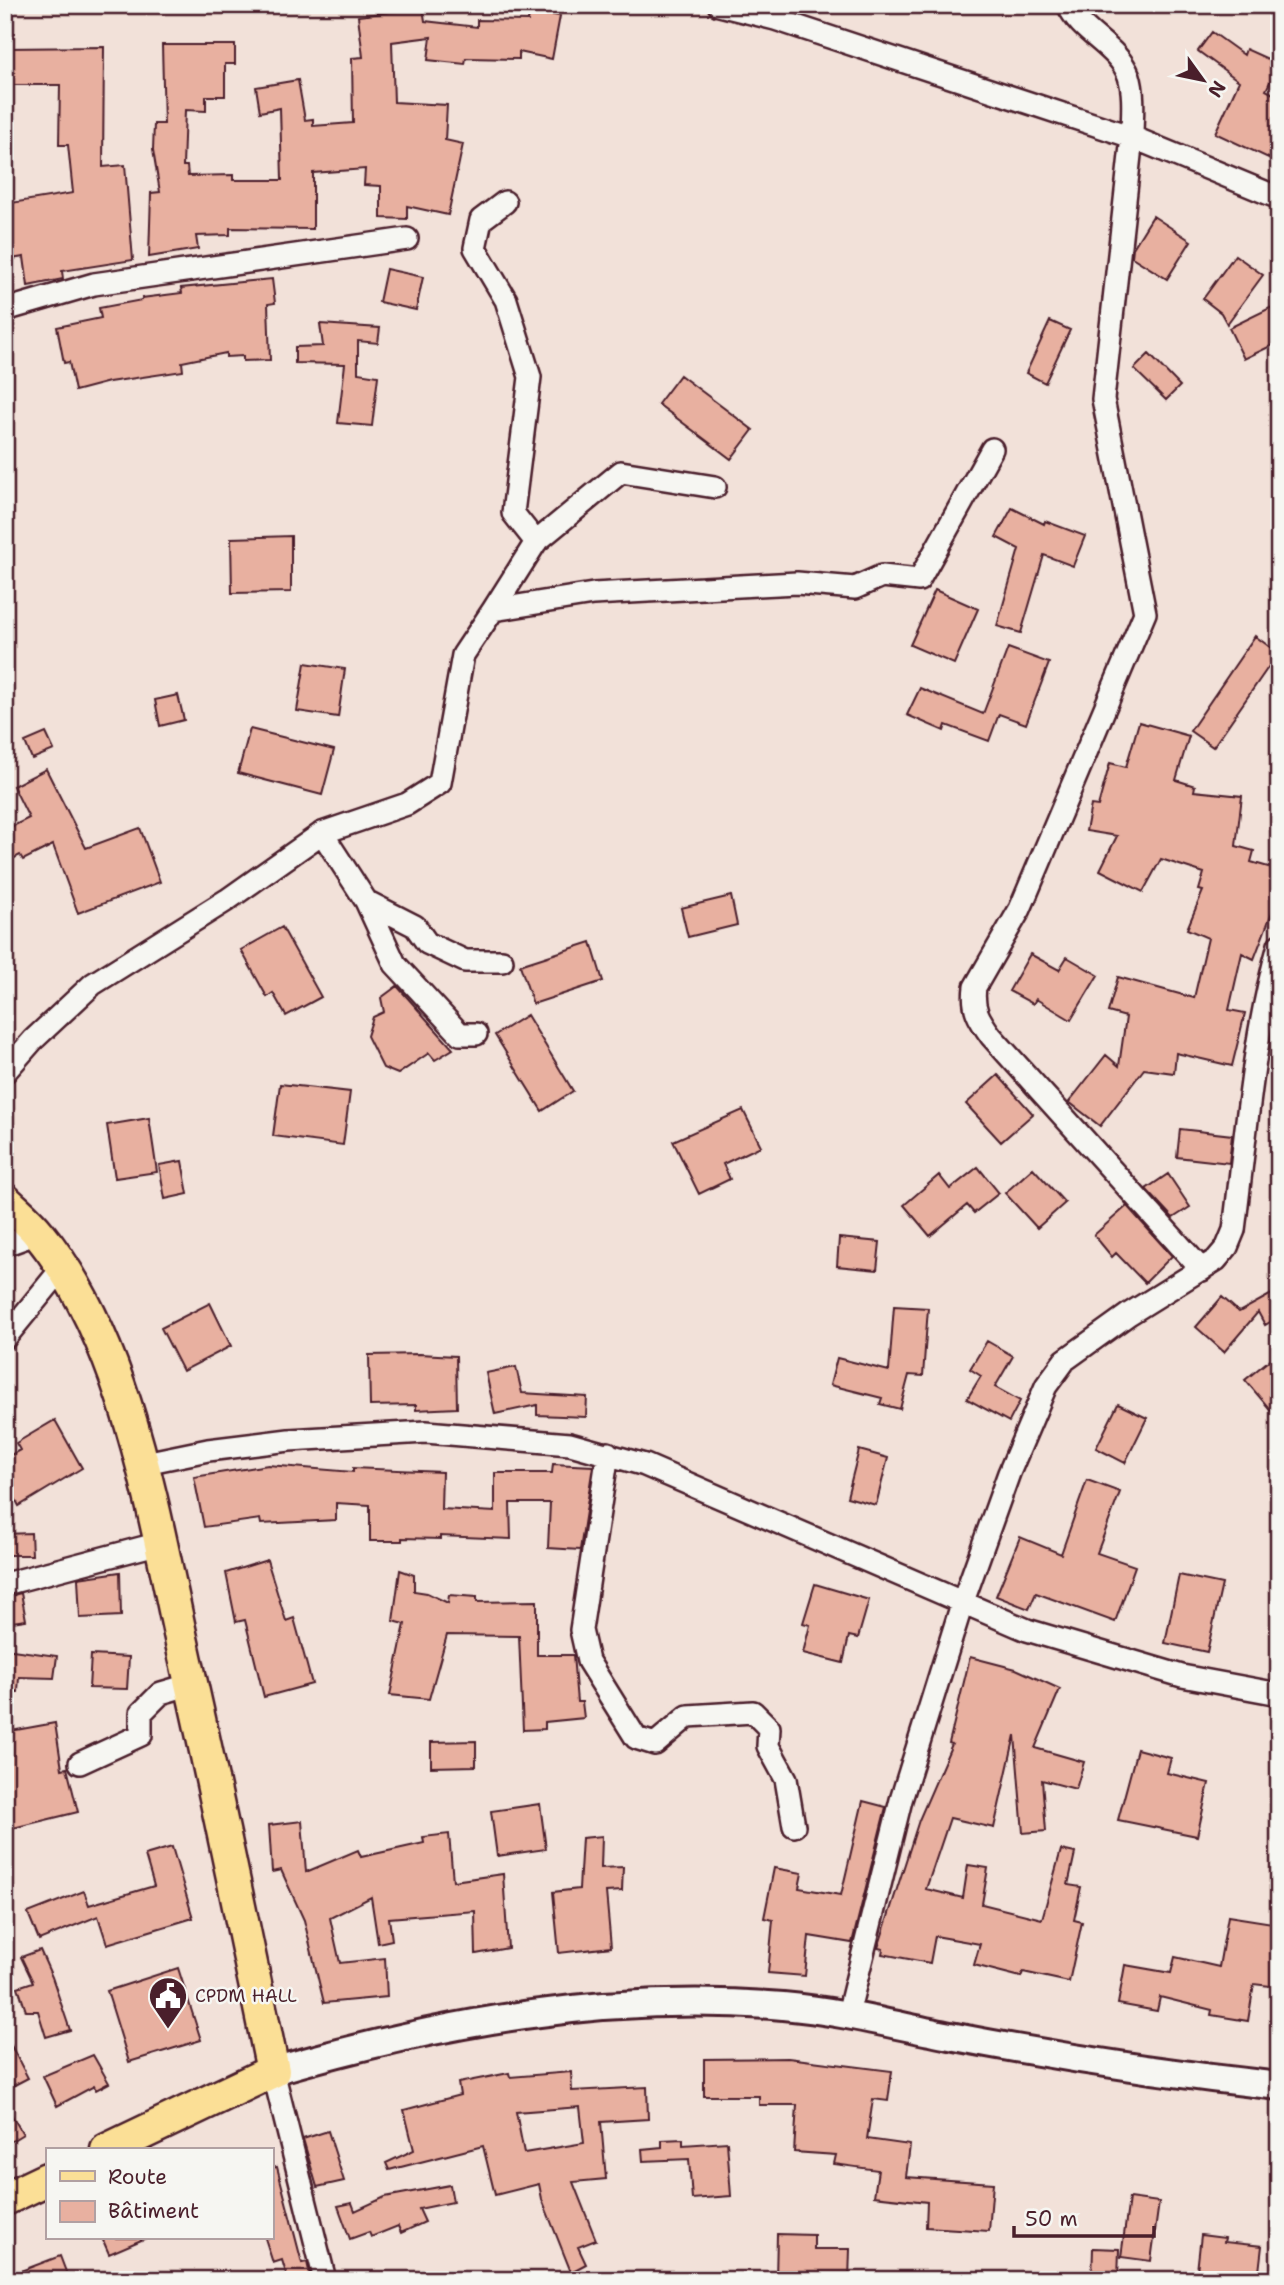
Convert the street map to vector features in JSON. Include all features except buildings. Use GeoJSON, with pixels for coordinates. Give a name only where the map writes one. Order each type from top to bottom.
{"type":"FeatureCollection","features":[{"type":"Feature","properties":{"kind":"main road"},"geometry":{"type":"LineString","coordinates":[[5,1200],[38,1233],[63,1267],[103,1343],[121,1389],[160,1543],[273,2071],[111,2148]]}},
{"type":"Feature","properties":{"kind":"main road"},"geometry":{"type":"LineString","coordinates":[[5,2199],[46,2179]]}},
{"type":"Feature","properties":{"kind":"street"},"geometry":{"type":"LineString","coordinates":[[719,5],[775,19],[1132,137],[1279,198]]}},
{"type":"Feature","properties":{"kind":"street"},"geometry":{"type":"LineString","coordinates":[[1068,5],[1076,22],[1114,54],[1129,75],[1133,101],[1132,137],[1103,399],[1145,613],[1020,909],[975,988],[973,1002],[977,1017],[991,1036],[1202,1270]]}},
{"type":"Feature","properties":{"kind":"street"},"geometry":{"type":"LineString","coordinates":[[505,202],[481,220],[475,248],[506,300],[530,377],[513,513],[536,542]]}},
{"type":"Feature","properties":{"kind":"street"},"geometry":{"type":"LineString","coordinates":[[5,310],[94,284],[407,239]]}},
{"type":"Feature","properties":{"kind":"street"},"geometry":{"type":"LineString","coordinates":[[493,610],[593,594],[797,583],[855,588],[882,576],[919,580],[992,449]]}},
{"type":"Feature","properties":{"kind":"street"},"geometry":{"type":"LineString","coordinates":[[5,1072],[33,1040],[93,984],[227,900],[322,832],[407,804],[440,783],[463,655],[536,542],[621,472],[715,487]]}},
{"type":"Feature","properties":{"kind":"street"},"geometry":{"type":"LineString","coordinates":[[322,832],[366,901],[395,964],[460,1034],[476,1034]]}},
{"type":"Feature","properties":{"kind":"street"},"geometry":{"type":"LineString","coordinates":[[366,901],[415,926],[427,943],[465,961],[502,961]]}},
{"type":"Feature","properties":{"kind":"street"},"geometry":{"type":"LineString","coordinates":[[848,2014],[901,1800],[962,1604],[1009,1473],[1056,1369],[1129,1314],[1202,1270],[1227,1247],[1234,1230],[1254,1069],[1269,980],[1279,945]]}},
{"type":"Feature","properties":{"kind":"street"},"geometry":{"type":"LineString","coordinates":[[5,1245],[38,1233]]}},
{"type":"Feature","properties":{"kind":"street"},"geometry":{"type":"LineString","coordinates":[[5,1338],[63,1267]]}},
{"type":"Feature","properties":{"kind":"street"},"geometry":{"type":"LineString","coordinates":[[140,1464],[208,1450],[289,1440],[426,1432],[570,1444],[608,1453],[786,1525],[962,1604],[1027,1630],[1134,1663],[1279,1694]]}},
{"type":"Feature","properties":{"kind":"street"},"geometry":{"type":"LineString","coordinates":[[608,1453],[581,1630],[588,1661],[636,1738],[655,1744],[688,1716],[753,1712],[769,1728],[768,1746],[786,1779],[794,1826]]}},
{"type":"Feature","properties":{"kind":"street"},"geometry":{"type":"LineString","coordinates":[[5,1584],[160,1543]]}},
{"type":"Feature","properties":{"kind":"street"},"geometry":{"type":"LineString","coordinates":[[80,1763],[141,1735],[141,1713],[161,1693],[191,1684]]}},
{"type":"Feature","properties":{"kind":"street"},"geometry":{"type":"LineString","coordinates":[[325,2280],[273,2071],[374,2042],[516,2014],[595,2005],[707,2002],[848,2014],[1136,2069],[1279,2086]]}},
{"type":"Feature","properties":{"kind":"place","name":"CPDM HALL"},"geometry":{"type":"Point","coordinates":[168,2030]}}]}
